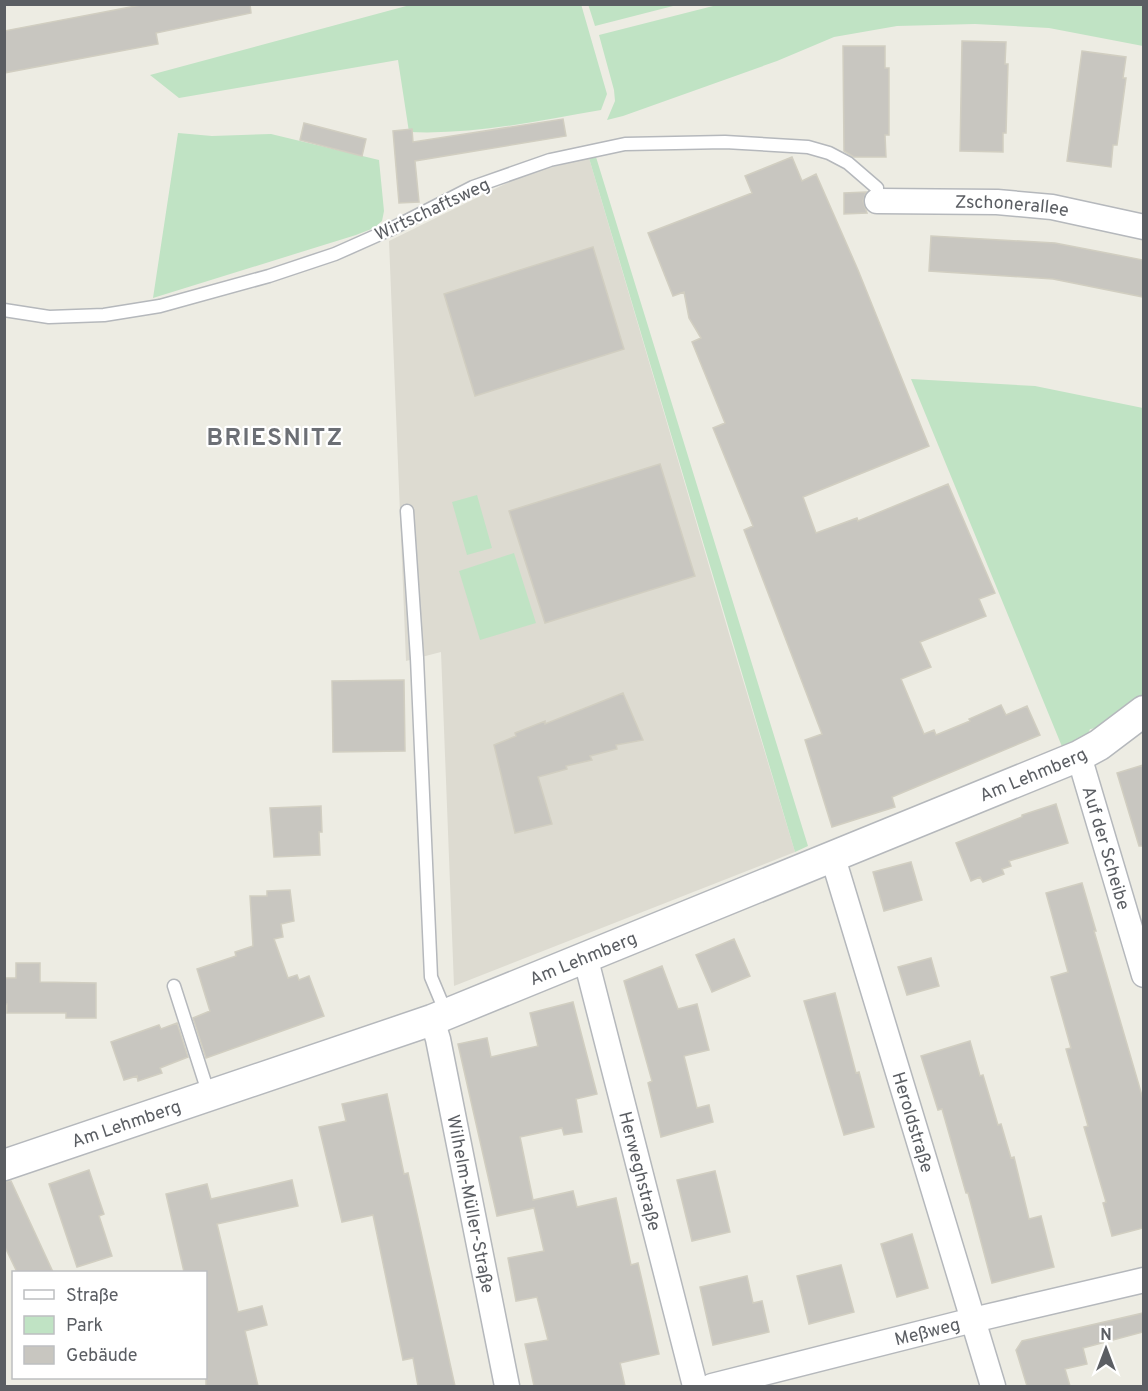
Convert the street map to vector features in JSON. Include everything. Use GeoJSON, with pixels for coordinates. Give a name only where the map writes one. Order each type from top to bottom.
{"type":"FeatureCollection","features":[{"type":"Feature","properties":{"kind":"street","name":"Zschonerallee"},"geometry":{"type":"LineString","coordinates":[[877,201],[997,202],[1052,207],[1143,227]]}},
{"type":"Feature","properties":{"kind":"street","name":"Am Lehmberg"},"geometry":{"type":"LineString","coordinates":[[4,1165],[440,1017],[1079,756],[1099,745],[1143,711]]}},
{"type":"Feature","properties":{"kind":"street","name":"Auf der Scheibe"},"geometry":{"type":"LineString","coordinates":[[1079,756],[1143,975]]}},
{"type":"Feature","properties":{"kind":"street","name":"Heroldstraße"},"geometry":{"type":"LineString","coordinates":[[832,858],[993,1386]]}},
{"type":"Feature","properties":{"kind":"street","name":"Herweghstraße"},"geometry":{"type":"LineString","coordinates":[[585,956],[695,1386]]}},
{"type":"Feature","properties":{"kind":"street","name":"Wilhelm-Müller-Straße"},"geometry":{"type":"LineString","coordinates":[[440,1017],[438,1038],[507,1386]]}},
{"type":"Feature","properties":{"kind":"street","name":"Meßweg"},"geometry":{"type":"LineString","coordinates":[[712,1386],[972,1320],[1143,1280]]}},
{"type":"Feature","properties":{"kind":"lane","name":"Wirtschaftsweg"},"geometry":{"type":"LineString","coordinates":[[4,310],[49,317],[104,315],[160,306],[269,276],[334,254],[389,230],[484,183],[550,160],[625,144],[725,142],[808,147],[829,153],[866,177],[877,188],[877,201]]}},
{"type":"Feature","properties":{"kind":"lane"},"geometry":{"type":"LineString","coordinates":[[408,511],[431,977],[440,1017]]}},
{"type":"Feature","properties":{"kind":"lane"},"geometry":{"type":"LineString","coordinates":[[174,986],[209,1095]]}},
{"type":"Feature","properties":{"kind":"shaded area"},"geometry":{"type":"Polygon","coordinates":[[[589,158],[795,852],[454,986],[441,652],[406,661],[389,241],[525,174],[589,158]]]}},
{"type":"Feature","properties":{"kind":"green space"},"geometry":{"type":"Polygon","coordinates":[[[581,4],[607,94],[601,110],[529,123],[457,131],[409,132],[398,60],[179,98],[150,75],[410,5],[581,4]]]}},
{"type":"Feature","properties":{"kind":"green space"},"geometry":{"type":"Polygon","coordinates":[[[588,4],[677,4],[677,5],[595,26],[588,4]]]}},
{"type":"Feature","properties":{"kind":"green space"},"geometry":{"type":"Polygon","coordinates":[[[717,5],[1143,5],[1143,46],[1049,28],[975,24],[897,26],[834,37],[777,61],[607,120],[615,101],[614,90],[599,35],[717,5]]]}},
{"type":"Feature","properties":{"kind":"green space"},"geometry":{"type":"Polygon","coordinates":[[[178,133],[212,136],[271,134],[379,160],[384,211],[382,221],[374,228],[356,235],[153,298],[178,133]]]}},
{"type":"Feature","properties":{"kind":"green space"},"geometry":{"type":"Polygon","coordinates":[[[596,157],[808,846],[795,852],[589,158],[596,157]]]}},
{"type":"Feature","properties":{"kind":"green space"},"geometry":{"type":"Polygon","coordinates":[[[911,379],[1035,386],[1143,408],[1143,698],[1105,727],[1090,729],[1087,737],[1063,749],[911,379]]]}},
{"type":"Feature","properties":{"kind":"green space"},"geometry":{"type":"Polygon","coordinates":[[[477,495],[492,548],[467,555],[452,502],[477,495]]]}},
{"type":"Feature","properties":{"kind":"green space"},"geometry":{"type":"Polygon","coordinates":[[[514,553],[536,623],[480,640],[459,571],[514,553]]]}},
{"type":"Feature","properties":{"kind":"building"},"geometry":{"type":"Polygon","coordinates":[[[146,4],[250,4],[251,13],[156,33],[158,44],[4,73],[4,31],[146,4]]]}},
{"type":"Feature","properties":{"kind":"building"},"geometry":{"type":"Polygon","coordinates":[[[962,41],[1006,42],[1005,64],[1008,64],[1006,133],[1003,133],[1003,152],[960,151],[962,41]]]}},
{"type":"Feature","properties":{"kind":"building"},"geometry":{"type":"Polygon","coordinates":[[[843,46],[885,46],[885,68],[889,68],[889,135],[885,135],[886,157],[854,157],[844,151],[843,46]]]}},
{"type":"Feature","properties":{"kind":"building"},"geometry":{"type":"Polygon","coordinates":[[[1082,51],[1126,57],[1123,78],[1126,78],[1117,145],[1113,145],[1111,167],[1067,161],[1082,51]]]}},
{"type":"Feature","properties":{"kind":"building"},"geometry":{"type":"Polygon","coordinates":[[[563,119],[566,136],[415,161],[419,202],[399,203],[393,131],[412,129],[413,142],[563,119]]]}},
{"type":"Feature","properties":{"kind":"building"},"geometry":{"type":"Polygon","coordinates":[[[304,123],[366,139],[362,156],[300,140],[304,123]]]}},
{"type":"Feature","properties":{"kind":"building"},"geometry":{"type":"Polygon","coordinates":[[[792,157],[802,181],[816,174],[858,270],[929,446],[803,497],[816,533],[857,518],[858,521],[948,484],[995,593],[979,599],[986,616],[920,642],[931,667],[901,679],[924,734],[934,730],[936,735],[1001,705],[1006,715],[1027,706],[1040,735],[892,797],[895,807],[832,827],[805,740],[822,734],[744,530],[753,526],[713,428],[725,423],[692,342],[701,338],[689,318],[684,292],[673,296],[648,233],[752,193],[745,176],[792,157]]]}},
{"type":"Feature","properties":{"kind":"building"},"geometry":{"type":"Polygon","coordinates":[[[866,192],[863,201],[867,213],[844,214],[844,193],[866,192]]]}},
{"type":"Feature","properties":{"kind":"building"},"geometry":{"type":"Polygon","coordinates":[[[931,236],[1055,243],[1143,260],[1143,297],[1053,279],[929,271],[931,236]]]}},
{"type":"Feature","properties":{"kind":"building"},"geometry":{"type":"Polygon","coordinates":[[[593,247],[624,349],[475,396],[444,294],[593,247]]]}},
{"type":"Feature","properties":{"kind":"building"},"geometry":{"type":"Polygon","coordinates":[[[660,464],[695,576],[545,623],[509,511],[660,464]]]}},
{"type":"Feature","properties":{"kind":"building"},"geometry":{"type":"Polygon","coordinates":[[[404,680],[405,751],[333,752],[332,681],[404,680]]]}},
{"type":"Feature","properties":{"kind":"building"},"geometry":{"type":"Polygon","coordinates":[[[623,693],[643,740],[616,745],[617,749],[590,756],[592,760],[566,766],[567,769],[538,777],[552,824],[515,833],[494,745],[516,736],[515,733],[545,721],[545,724],[623,693]]]}},
{"type":"Feature","properties":{"kind":"building"},"geometry":{"type":"Polygon","coordinates":[[[1143,765],[1143,846],[1139,846],[1117,773],[1143,765]]]}},
{"type":"Feature","properties":{"kind":"building"},"geometry":{"type":"Polygon","coordinates":[[[1056,804],[1068,843],[1009,861],[1011,866],[1002,869],[1004,874],[983,882],[980,877],[971,881],[956,843],[1022,817],[1022,815],[1056,804]]]}},
{"type":"Feature","properties":{"kind":"building"},"geometry":{"type":"Polygon","coordinates":[[[321,806],[320,855],[274,857],[270,808],[321,806]]]}},
{"type":"Feature","properties":{"kind":"building"},"geometry":{"type":"Polygon","coordinates":[[[911,862],[922,900],[884,911],[873,872],[911,862]]]}},
{"type":"Feature","properties":{"kind":"building"},"geometry":{"type":"Polygon","coordinates":[[[1082,883],[1143,1099],[1143,1228],[1112,1236],[1103,1203],[1106,1202],[1084,1127],[1088,1126],[1066,1049],[1071,1048],[1051,977],[1068,972],[1046,893],[1082,883]]]}},
{"type":"Feature","properties":{"kind":"building"},"geometry":{"type":"Polygon","coordinates":[[[290,890],[294,921],[281,924],[283,937],[274,939],[288,978],[297,975],[299,980],[309,976],[324,1016],[206,1058],[193,1018],[210,1011],[197,969],[236,956],[235,952],[253,946],[250,896],[267,896],[267,891],[290,890]]]}},
{"type":"Feature","properties":{"kind":"building"},"geometry":{"type":"Polygon","coordinates":[[[734,939],[750,976],[712,992],[696,955],[734,939]]]}},
{"type":"Feature","properties":{"kind":"building"},"geometry":{"type":"Polygon","coordinates":[[[931,958],[939,986],[907,995],[898,967],[931,958]]]}},
{"type":"Feature","properties":{"kind":"building"},"geometry":{"type":"Polygon","coordinates":[[[16,963],[40,963],[40,982],[96,983],[96,1018],[66,1018],[66,1013],[7,1013],[7,1004],[4,1004],[4,978],[16,978],[16,963]]]}},
{"type":"Feature","properties":{"kind":"building"},"geometry":{"type":"Polygon","coordinates":[[[662,966],[678,1009],[697,1004],[709,1050],[684,1056],[697,1108],[709,1105],[713,1122],[661,1137],[648,1083],[652,1081],[624,981],[662,966]]]}},
{"type":"Feature","properties":{"kind":"building"},"geometry":{"type":"Polygon","coordinates":[[[835,993],[856,1073],[859,1072],[874,1127],[844,1135],[804,1001],[835,993]]]}},
{"type":"Feature","properties":{"kind":"building"},"geometry":{"type":"Polygon","coordinates":[[[573,1002],[597,1094],[576,1099],[582,1132],[564,1135],[562,1128],[520,1137],[533,1200],[573,1191],[577,1207],[616,1198],[631,1265],[638,1263],[659,1354],[620,1363],[625,1386],[534,1386],[525,1344],[548,1340],[537,1297],[516,1301],[508,1258],[544,1251],[534,1208],[497,1216],[458,1044],[487,1038],[491,1057],[538,1046],[530,1013],[573,1002]]]}},
{"type":"Feature","properties":{"kind":"building"},"geometry":{"type":"Polygon","coordinates":[[[177,1023],[188,1057],[160,1068],[162,1073],[138,1081],[137,1076],[124,1080],[111,1042],[159,1025],[161,1029],[177,1023]]]}},
{"type":"Feature","properties":{"kind":"building"},"geometry":{"type":"Polygon","coordinates":[[[970,1041],[998,1125],[1001,1124],[1011,1158],[1014,1157],[1029,1219],[1041,1216],[1054,1267],[992,1283],[942,1109],[938,1110],[921,1056],[970,1041]]]}},
{"type":"Feature","properties":{"kind":"building"},"geometry":{"type":"Polygon","coordinates":[[[387,1094],[404,1174],[408,1173],[455,1386],[418,1386],[413,1358],[403,1360],[373,1215],[342,1222],[319,1127],[346,1121],[342,1104],[387,1094]]]}},
{"type":"Feature","properties":{"kind":"building"},"geometry":{"type":"Polygon","coordinates":[[[89,1170],[104,1214],[99,1216],[112,1256],[77,1267],[49,1184],[89,1170]]]}},
{"type":"Feature","properties":{"kind":"building"},"geometry":{"type":"Polygon","coordinates":[[[715,1171],[730,1232],[692,1241],[677,1180],[715,1171]]]}},
{"type":"Feature","properties":{"kind":"building"},"geometry":{"type":"Polygon","coordinates":[[[292,1180],[298,1206],[217,1224],[238,1312],[262,1306],[267,1325],[245,1331],[258,1386],[206,1386],[207,1271],[184,1271],[166,1194],[207,1184],[211,1199],[292,1180]]]}},
{"type":"Feature","properties":{"kind":"building"},"geometry":{"type":"Polygon","coordinates":[[[11,1181],[53,1271],[17,1271],[4,1245],[4,1182],[11,1181]]]}},
{"type":"Feature","properties":{"kind":"building"},"geometry":{"type":"Polygon","coordinates":[[[912,1234],[928,1288],[897,1297],[881,1244],[912,1234]]]}},
{"type":"Feature","properties":{"kind":"building"},"geometry":{"type":"Polygon","coordinates":[[[841,1265],[854,1312],[809,1324],[797,1276],[841,1265]]]}},
{"type":"Feature","properties":{"kind":"building"},"geometry":{"type":"Polygon","coordinates":[[[747,1276],[753,1303],[762,1301],[769,1332],[713,1345],[700,1287],[747,1276]]]}},
{"type":"Feature","properties":{"kind":"building"},"geometry":{"type":"Polygon","coordinates":[[[1143,1313],[1143,1332],[1083,1348],[1087,1364],[1065,1369],[1070,1386],[1027,1386],[1016,1350],[1022,1341],[1143,1313]]]}},
{"type":"Feature","properties":{"kind":"district","name":"BRIESNITZ"},"geometry":{"type":"Point","coordinates":[275,437]}}]}
